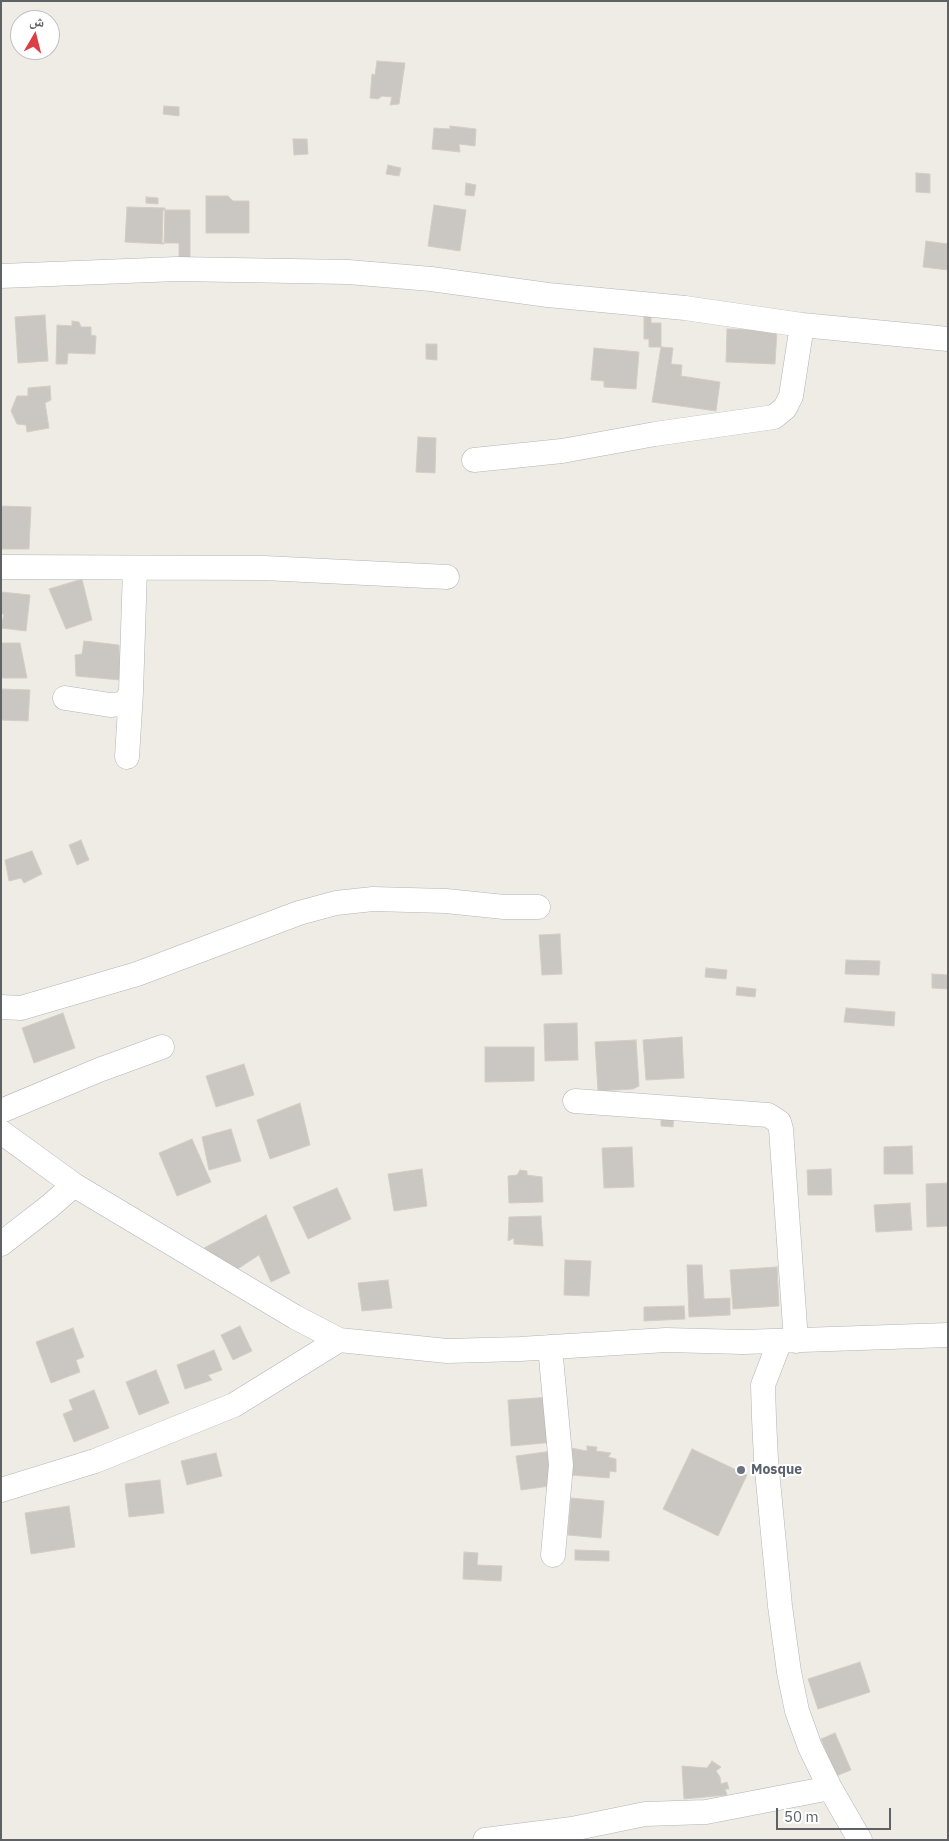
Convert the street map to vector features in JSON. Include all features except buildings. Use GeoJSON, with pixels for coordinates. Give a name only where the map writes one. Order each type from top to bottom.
{"type":"FeatureCollection","features":[{"type":"Feature","properties":{"kind":"street"},"geometry":{"type":"LineString","coordinates":[[1,276],[178,269],[348,272],[430,279],[548,295],[684,308],[802,325],[948,340]]}},
{"type":"Feature","properties":{"kind":"street"},"geometry":{"type":"LineString","coordinates":[[474,460],[562,451],[655,434],[774,417],[785,408],[791,396],[802,325]]}},
{"type":"Feature","properties":{"kind":"street"},"geometry":{"type":"LineString","coordinates":[[1,567],[264,568],[447,577]]}},
{"type":"Feature","properties":{"kind":"street"},"geometry":{"type":"LineString","coordinates":[[127,757],[135,569]]}},
{"type":"Feature","properties":{"kind":"street"},"geometry":{"type":"LineString","coordinates":[[64,698],[110,705],[121,704],[131,692]]}},
{"type":"Feature","properties":{"kind":"street"},"geometry":{"type":"LineString","coordinates":[[1,1007],[21,1008],[137,974],[290,916],[336,903],[373,899],[446,901],[504,907],[538,907]]}},
{"type":"Feature","properties":{"kind":"street"},"geometry":{"type":"LineString","coordinates":[[1,1111],[99,1070],[162,1047]]}},
{"type":"Feature","properties":{"kind":"street"},"geometry":{"type":"LineString","coordinates":[[575,1101],[768,1115],[779,1122],[781,1129],[788,1341],[764,1385]]}},
{"type":"Feature","properties":{"kind":"street"},"geometry":{"type":"LineString","coordinates":[[1,1132],[74,1185],[295,1317],[339,1340],[447,1351],[520,1349],[666,1340],[743,1342],[948,1335]]}},
{"type":"Feature","properties":{"kind":"street"},"geometry":{"type":"LineString","coordinates":[[1,1244],[74,1185]]}},
{"type":"Feature","properties":{"kind":"street"},"geometry":{"type":"LineString","coordinates":[[1,1490],[95,1461],[234,1405],[339,1340]]}},
{"type":"Feature","properties":{"kind":"street"},"geometry":{"type":"LineString","coordinates":[[743,1342],[764,1385],[766,1460],[780,1606],[789,1672],[797,1711],[810,1747],[830,1788],[860,1840]]}},
{"type":"Feature","properties":{"kind":"street"},"geometry":{"type":"LineString","coordinates":[[550,1347],[561,1465],[553,1555]]}},
{"type":"Feature","properties":{"kind":"street"},"geometry":{"type":"LineString","coordinates":[[485,1840],[572,1834],[645,1814],[688,1814],[721,1810],[830,1788]]}},
{"type":"Feature","properties":{"kind":"place","name":"Mosque"},"geometry":{"type":"Point","coordinates":[741,1470]}}]}
